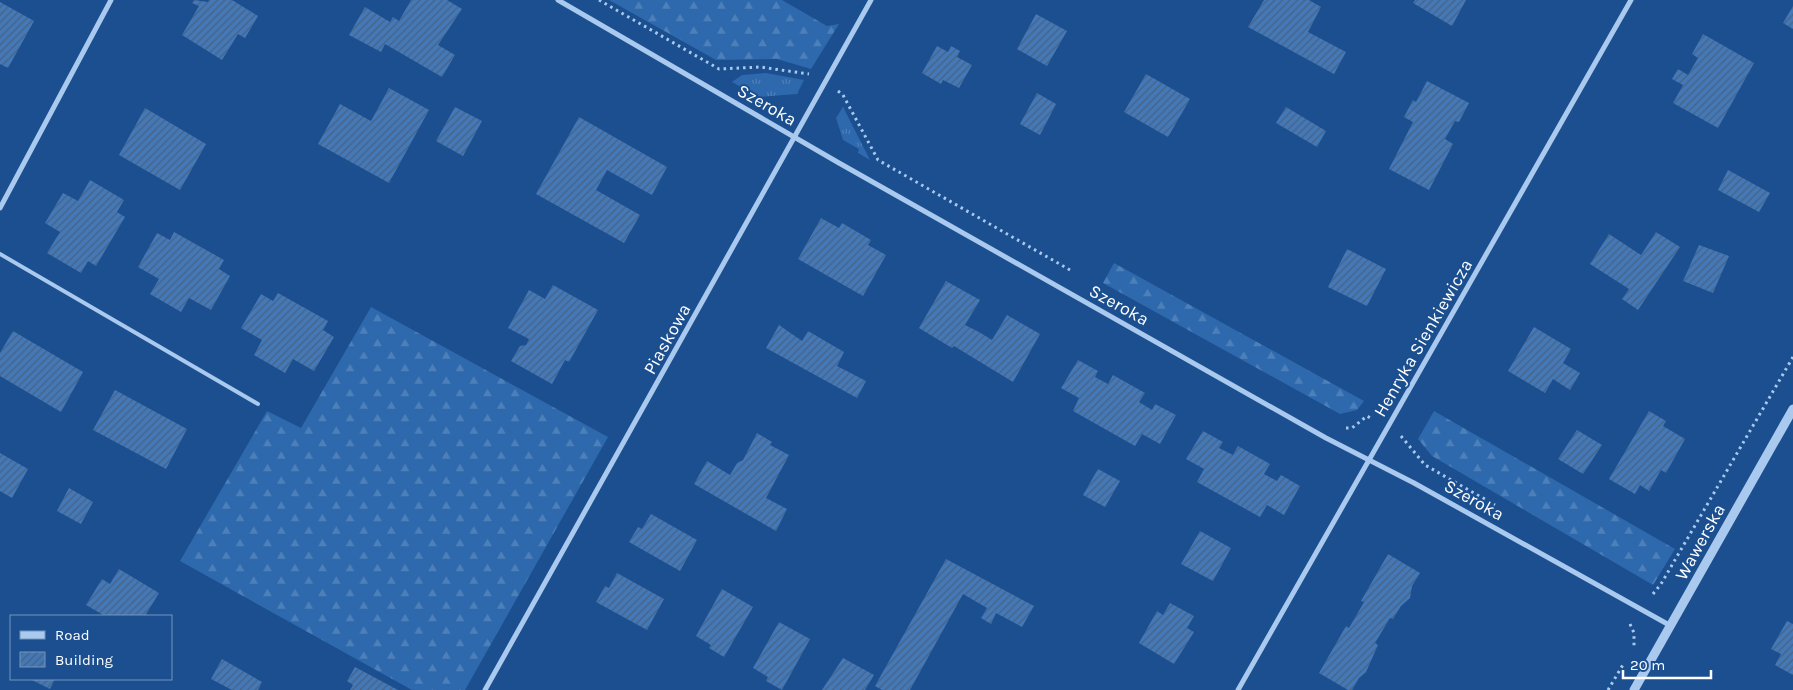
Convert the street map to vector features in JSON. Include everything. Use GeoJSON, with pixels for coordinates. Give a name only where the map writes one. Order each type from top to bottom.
{"type":"FeatureCollection","features":[{"type":"Feature","properties":{"kind":"street"},"geometry":{"type":"LineString","coordinates":[[0,208],[111,0]]}},
{"type":"Feature","properties":{"kind":"street","name":"Szeroka"},"geometry":{"type":"LineString","coordinates":[[558,0],[796,138],[1368,461],[1423,488],[1671,626]]}},
{"type":"Feature","properties":{"kind":"street","name":"Piaskowa"},"geometry":{"type":"LineString","coordinates":[[485,690],[796,138],[871,0]]}},
{"type":"Feature","properties":{"kind":"street","name":"Henryka Sienkiewicza"},"geometry":{"type":"LineString","coordinates":[[1238,690],[1631,0]]}},
{"type":"Feature","properties":{"kind":"street","name":"Wawerska"},"geometry":{"type":"LineString","coordinates":[[1634,690],[1793,409]]}},
{"type":"Feature","properties":{"kind":"lane"},"geometry":{"type":"LineString","coordinates":[[0,254],[258,404]]}},
{"type":"Feature","properties":{"kind":"path"},"geometry":{"type":"LineString","coordinates":[[599,0],[719,69],[760,67],[812,75],[825,82],[843,95],[878,160],[1076,274]]}},
{"type":"Feature","properties":{"kind":"path"},"geometry":{"type":"LineString","coordinates":[[1649,593],[1654,595],[1661,584],[1793,357]]}},
{"type":"Feature","properties":{"kind":"path"},"geometry":{"type":"LineString","coordinates":[[1340,425],[1352,428],[1367,416],[1404,437],[1425,464],[1500,508]]}},
{"type":"Feature","properties":{"kind":"path"},"geometry":{"type":"LineString","coordinates":[[1626,621],[1634,633],[1635,645],[1630,652]]}},
{"type":"Feature","properties":{"kind":"path"},"geometry":{"type":"LineString","coordinates":[[1608,690],[1626,660]]}},
{"type":"Feature","properties":{"kind":"green space"},"geometry":{"type":"Polygon","coordinates":[[[609,0],[782,0],[827,26],[839,24],[811,69],[777,59],[716,60],[609,0]]]}},
{"type":"Feature","properties":{"kind":"green space"},"geometry":{"type":"Polygon","coordinates":[[[766,73],[804,80],[797,94],[759,97],[732,82],[742,75],[766,73]]]}},
{"type":"Feature","properties":{"kind":"green space"},"geometry":{"type":"Polygon","coordinates":[[[843,107],[870,160],[858,153],[859,149],[843,140],[836,118],[843,107]]]}},
{"type":"Feature","properties":{"kind":"green space"},"geometry":{"type":"Polygon","coordinates":[[[1114,263],[1364,401],[1357,410],[1340,414],[1103,283],[1114,263]]]}},
{"type":"Feature","properties":{"kind":"green space"},"geometry":{"type":"Polygon","coordinates":[[[371,307],[608,437],[465,690],[412,690],[180,561],[267,411],[301,428],[371,307]]]}},
{"type":"Feature","properties":{"kind":"green space"},"geometry":{"type":"Polygon","coordinates":[[[1434,411],[1675,549],[1653,585],[1432,456],[1418,439],[1434,411]]]}},
{"type":"Feature","properties":{"kind":"building"},"geometry":{"type":"Polygon","coordinates":[[[194,0],[208,2],[209,0],[232,0],[258,16],[245,38],[238,34],[222,60],[182,35],[199,6],[192,3],[194,0]]]}},
{"type":"Feature","properties":{"kind":"building"},"geometry":{"type":"Polygon","coordinates":[[[411,0],[447,0],[462,9],[438,45],[455,55],[442,77],[385,44],[381,52],[349,35],[365,7],[390,22],[393,17],[399,21],[411,0]]]}},
{"type":"Feature","properties":{"kind":"building"},"geometry":{"type":"Polygon","coordinates":[[[1264,0],[1309,0],[1321,7],[1308,32],[1346,52],[1334,74],[1248,27],[1264,0]]]}},
{"type":"Feature","properties":{"kind":"building"},"geometry":{"type":"Polygon","coordinates":[[[1415,0],[1466,0],[1452,26],[1413,3],[1415,0]]]}},
{"type":"Feature","properties":{"kind":"building"},"geometry":{"type":"Polygon","coordinates":[[[0,2],[34,21],[8,68],[0,64],[0,2]]]}},
{"type":"Feature","properties":{"kind":"building"},"geometry":{"type":"Polygon","coordinates":[[[1793,6],[1793,29],[1783,23],[1793,6]]]}},
{"type":"Feature","properties":{"kind":"building"},"geometry":{"type":"Polygon","coordinates":[[[1036,14],[1067,31],[1047,66],[1017,49],[1036,14]]]}},
{"type":"Feature","properties":{"kind":"building"},"geometry":{"type":"Polygon","coordinates":[[[1703,34],[1754,63],[1718,128],[1673,103],[1683,85],[1672,79],[1678,69],[1688,75],[1698,58],[1692,54],[1703,34]]]}},
{"type":"Feature","properties":{"kind":"building"},"geometry":{"type":"Polygon","coordinates":[[[937,46],[948,52],[951,46],[960,51],[957,57],[972,65],[959,88],[943,80],[941,84],[922,73],[937,46]]]}},
{"type":"Feature","properties":{"kind":"building"},"geometry":{"type":"Polygon","coordinates":[[[1146,74],[1190,99],[1168,137],[1124,112],[1146,74]]]}},
{"type":"Feature","properties":{"kind":"building"},"geometry":{"type":"Polygon","coordinates":[[[1427,81],[1469,103],[1459,122],[1455,121],[1445,139],[1453,144],[1429,190],[1389,169],[1413,122],[1404,117],[1413,100],[1416,102],[1427,81]]]}},
{"type":"Feature","properties":{"kind":"building"},"geometry":{"type":"Polygon","coordinates":[[[389,88],[429,110],[389,183],[318,144],[340,104],[371,121],[389,88]]]}},
{"type":"Feature","properties":{"kind":"building"},"geometry":{"type":"Polygon","coordinates":[[[1037,93],[1056,104],[1040,135],[1020,124],[1037,93]]]}},
{"type":"Feature","properties":{"kind":"building"},"geometry":{"type":"Polygon","coordinates":[[[455,107],[482,121],[463,156],[436,141],[455,107]]]}},
{"type":"Feature","properties":{"kind":"building"},"geometry":{"type":"Polygon","coordinates":[[[1286,107],[1326,131],[1317,147],[1276,123],[1286,107]]]}},
{"type":"Feature","properties":{"kind":"building"},"geometry":{"type":"Polygon","coordinates":[[[145,108],[206,144],[180,190],[119,155],[145,108]]]}},
{"type":"Feature","properties":{"kind":"building"},"geometry":{"type":"Polygon","coordinates":[[[579,117],[667,167],[652,195],[607,170],[596,190],[640,215],[624,243],[536,194],[579,117]]]}},
{"type":"Feature","properties":{"kind":"building"},"geometry":{"type":"Polygon","coordinates":[[[1728,170],[1770,193],[1759,212],[1718,190],[1728,170]]]}},
{"type":"Feature","properties":{"kind":"building"},"geometry":{"type":"Polygon","coordinates":[[[90,180],[124,200],[117,212],[125,217],[96,266],[88,261],[81,273],[47,253],[60,232],[45,223],[63,193],[78,201],[90,180]]]}},
{"type":"Feature","properties":{"kind":"building"},"geometry":{"type":"Polygon","coordinates":[[[821,218],[839,228],[842,223],[871,240],[868,245],[886,255],[863,296],[798,259],[821,218]]]}},
{"type":"Feature","properties":{"kind":"building"},"geometry":{"type":"Polygon","coordinates":[[[174,232],[224,260],[219,269],[230,276],[211,310],[189,298],[181,312],[150,294],[159,279],[138,267],[157,233],[170,240],[174,232]]]}},
{"type":"Feature","properties":{"kind":"building"},"geometry":{"type":"Polygon","coordinates":[[[1656,232],[1680,247],[1638,310],[1622,299],[1629,289],[1590,264],[1609,234],[1641,255],[1656,232]]]}},
{"type":"Feature","properties":{"kind":"building"},"geometry":{"type":"Polygon","coordinates":[[[1699,245],[1729,256],[1713,293],[1683,281],[1699,245]]]}},
{"type":"Feature","properties":{"kind":"building"},"geometry":{"type":"Polygon","coordinates":[[[1347,249],[1386,269],[1367,306],[1328,287],[1347,249]]]}},
{"type":"Feature","properties":{"kind":"building"},"geometry":{"type":"Polygon","coordinates":[[[946,281],[980,300],[965,325],[992,340],[1007,315],[1040,334],[1013,382],[954,346],[952,348],[919,328],[946,281]]]}},
{"type":"Feature","properties":{"kind":"building"},"geometry":{"type":"Polygon","coordinates":[[[553,285],[598,310],[569,362],[565,360],[552,384],[511,361],[520,346],[526,345],[529,339],[508,328],[529,290],[545,299],[553,285]]]}},
{"type":"Feature","properties":{"kind":"building"},"geometry":{"type":"Polygon","coordinates":[[[278,293],[328,321],[323,330],[334,337],[314,371],[293,359],[285,373],[254,355],[262,340],[241,328],[261,294],[273,301],[278,293]]]}},
{"type":"Feature","properties":{"kind":"building"},"geometry":{"type":"Polygon","coordinates":[[[779,325],[802,341],[808,331],[844,352],[837,366],[866,381],[857,398],[766,348],[779,325]]]}},
{"type":"Feature","properties":{"kind":"building"},"geometry":{"type":"Polygon","coordinates":[[[1534,327],[1571,349],[1563,363],[1580,373],[1570,390],[1553,379],[1545,393],[1508,371],[1534,327]]]}},
{"type":"Feature","properties":{"kind":"building"},"geometry":{"type":"Polygon","coordinates":[[[13,331],[83,372],[61,412],[0,376],[0,353],[13,331]]]}},
{"type":"Feature","properties":{"kind":"building"},"geometry":{"type":"Polygon","coordinates":[[[1078,360],[1098,371],[1095,377],[1108,384],[1113,375],[1145,393],[1139,402],[1152,410],[1155,404],[1176,415],[1160,444],[1142,434],[1135,446],[1073,411],[1079,398],[1061,388],[1078,360]]]}},
{"type":"Feature","properties":{"kind":"building"},"geometry":{"type":"Polygon","coordinates":[[[115,390],[187,429],[166,469],[93,430],[115,390]]]}},
{"type":"Feature","properties":{"kind":"building"},"geometry":{"type":"Polygon","coordinates":[[[1649,411],[1666,421],[1663,426],[1685,439],[1666,473],[1661,470],[1649,491],[1640,485],[1635,494],[1609,479],[1649,411]]]}},
{"type":"Feature","properties":{"kind":"building"},"geometry":{"type":"Polygon","coordinates":[[[1577,430],[1602,445],[1583,474],[1558,459],[1577,430]]]}},
{"type":"Feature","properties":{"kind":"building"},"geometry":{"type":"Polygon","coordinates":[[[1203,431],[1223,442],[1219,448],[1233,455],[1238,446],[1270,464],[1264,474],[1277,481],[1281,475],[1300,486],[1284,515],[1267,505],[1260,517],[1197,482],[1204,469],[1186,459],[1203,431]]]}},
{"type":"Feature","properties":{"kind":"building"},"geometry":{"type":"Polygon","coordinates":[[[757,433],[772,442],[770,445],[789,455],[766,498],[787,509],[776,531],[694,484],[707,461],[730,475],[737,463],[743,460],[757,433]]]}},
{"type":"Feature","properties":{"kind":"building"},"geometry":{"type":"Polygon","coordinates":[[[0,453],[28,469],[12,498],[0,491],[0,453]]]}},
{"type":"Feature","properties":{"kind":"building"},"geometry":{"type":"Polygon","coordinates":[[[1098,469],[1120,481],[1105,507],[1083,495],[1098,469]]]}},
{"type":"Feature","properties":{"kind":"building"},"geometry":{"type":"Polygon","coordinates":[[[69,488],[93,502],[81,524],[57,511],[69,488]]]}},
{"type":"Feature","properties":{"kind":"building"},"geometry":{"type":"Polygon","coordinates":[[[651,514],[697,540],[680,571],[629,542],[638,527],[642,529],[651,514]]]}},
{"type":"Feature","properties":{"kind":"building"},"geometry":{"type":"Polygon","coordinates":[[[1200,531],[1231,548],[1213,581],[1181,564],[1200,531]]]}},
{"type":"Feature","properties":{"kind":"building"},"geometry":{"type":"Polygon","coordinates":[[[1388,554],[1420,573],[1412,586],[1410,598],[1401,606],[1393,619],[1390,618],[1375,643],[1378,645],[1366,672],[1359,678],[1352,690],[1348,690],[1319,673],[1346,626],[1349,628],[1364,602],[1361,601],[1388,554]]]}},
{"type":"Feature","properties":{"kind":"building"},"geometry":{"type":"Polygon","coordinates":[[[946,559],[1034,606],[1022,627],[996,613],[991,624],[981,618],[987,608],[963,594],[910,690],[882,690],[875,686],[946,559]]]}},
{"type":"Feature","properties":{"kind":"building"},"geometry":{"type":"Polygon","coordinates":[[[119,569],[159,593],[146,615],[103,615],[86,605],[102,579],[110,584],[119,569]]]}},
{"type":"Feature","properties":{"kind":"building"},"geometry":{"type":"Polygon","coordinates":[[[617,573],[664,599],[647,630],[596,602],[605,586],[609,588],[617,573]]]}},
{"type":"Feature","properties":{"kind":"building"},"geometry":{"type":"Polygon","coordinates":[[[722,589],[753,607],[724,657],[709,648],[711,645],[696,636],[722,589]]]}},
{"type":"Feature","properties":{"kind":"building"},"geometry":{"type":"Polygon","coordinates":[[[1170,603],[1194,616],[1187,628],[1194,632],[1174,664],[1139,643],[1157,611],[1163,615],[1170,603]]]}},
{"type":"Feature","properties":{"kind":"building"},"geometry":{"type":"Polygon","coordinates":[[[1787,621],[1793,624],[1793,675],[1775,665],[1781,654],[1771,649],[1787,621]]]}},
{"type":"Feature","properties":{"kind":"building"},"geometry":{"type":"Polygon","coordinates":[[[779,622],[810,639],[782,690],[766,681],[768,677],[753,668],[779,622]]]}},
{"type":"Feature","properties":{"kind":"building"},"geometry":{"type":"Polygon","coordinates":[[[843,658],[874,675],[865,690],[822,690],[843,658]]]}},
{"type":"Feature","properties":{"kind":"building"},"geometry":{"type":"Polygon","coordinates":[[[222,659],[262,682],[258,690],[232,690],[211,679],[222,659]]]}},
{"type":"Feature","properties":{"kind":"building"},"geometry":{"type":"Polygon","coordinates":[[[355,667],[398,690],[350,690],[353,685],[347,681],[355,667]]]}},
{"type":"Feature","properties":{"kind":"building"},"geometry":{"type":"Polygon","coordinates":[[[32,680],[54,680],[50,689],[32,680]]]}}]}
